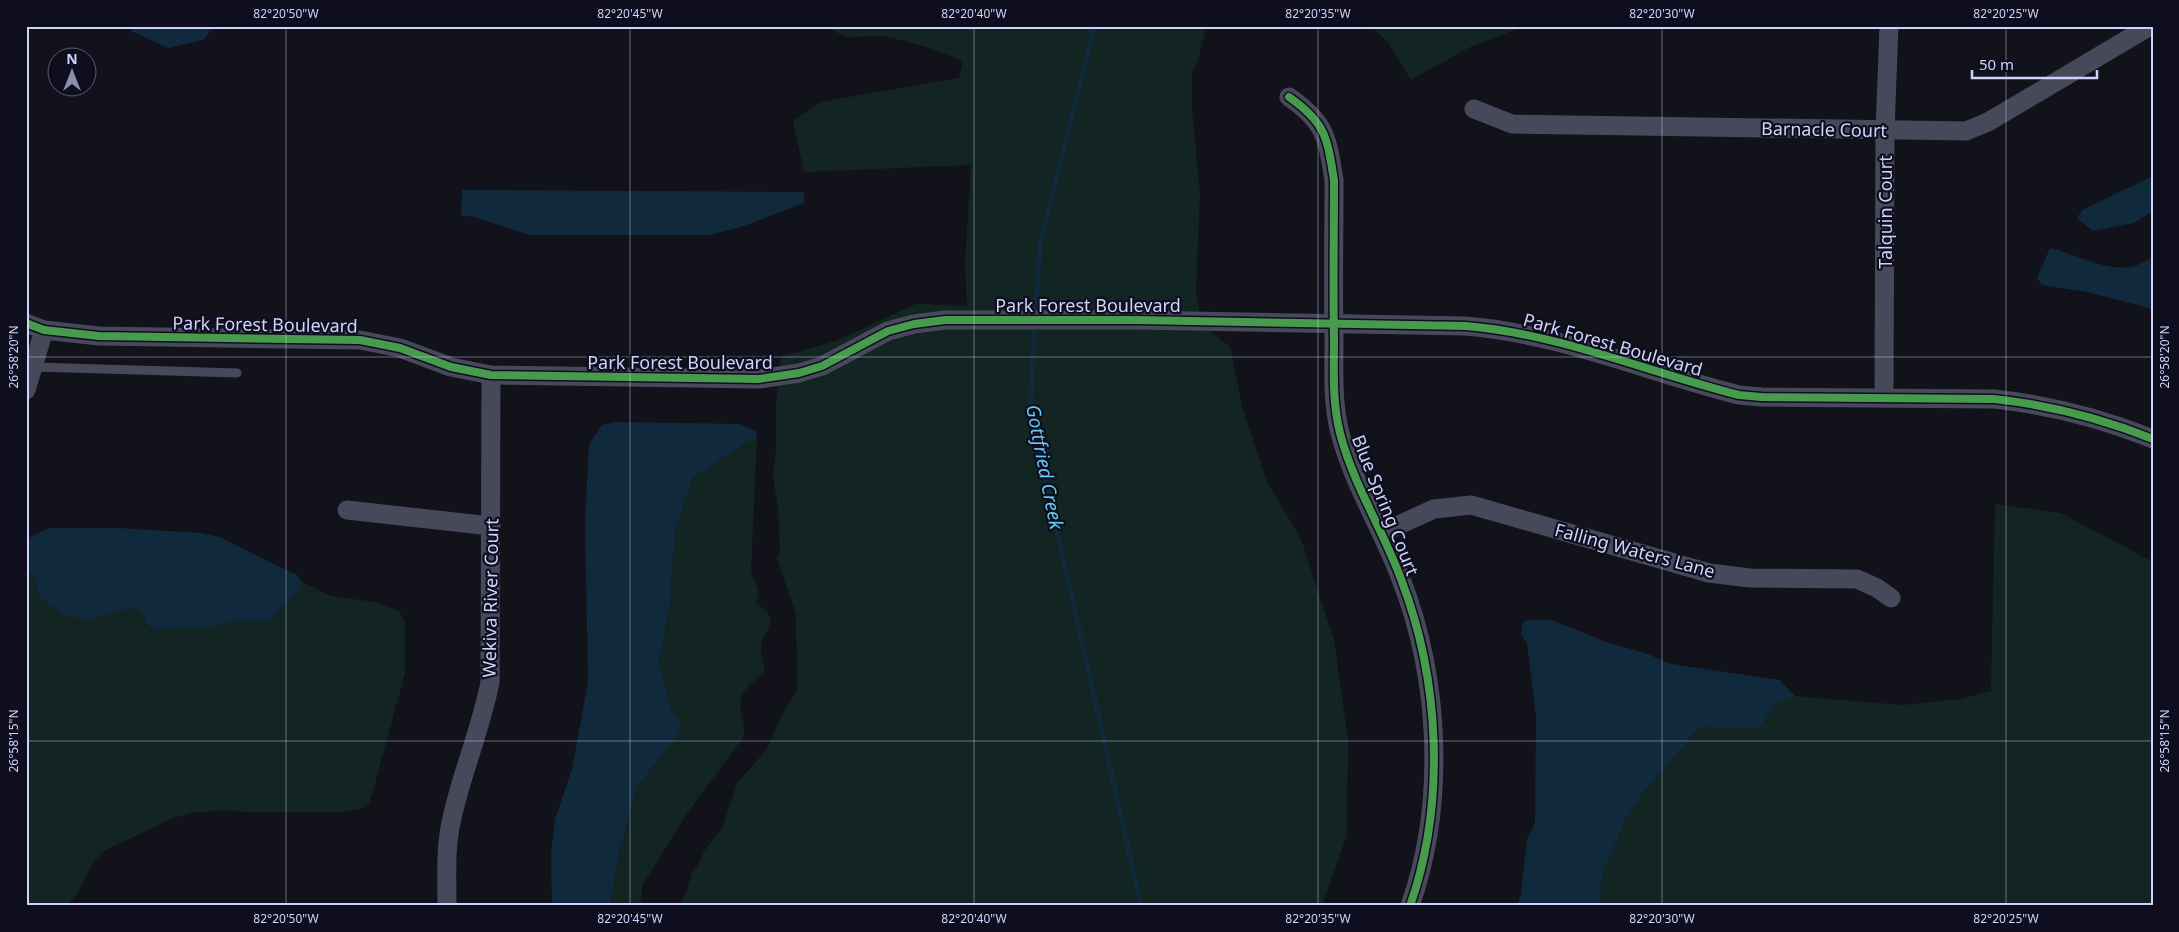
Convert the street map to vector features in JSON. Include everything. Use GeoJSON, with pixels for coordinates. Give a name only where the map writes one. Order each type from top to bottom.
{"type":"FeatureCollection","features":[{"type":"Feature","properties":{"kind":"street","name":"Talquin Court"},"geometry":{"type":"LineString","coordinates":[[1884,398],[1885,130],[1889,26]]}},
{"type":"Feature","properties":{"kind":"street","name":"Barnacle Court"},"geometry":{"type":"LineString","coordinates":[[1474,109],[1512,124],[1966,131],[1988,122],[2150,26]]}},
{"type":"Feature","properties":{"kind":"street","name":"Blue Spring Court"},"geometry":{"type":"LineString","coordinates":[[1289,97],[1308,110],[1317,120],[1329,149],[1334,180],[1334,392],[1340,433],[1352,470],[1402,580],[1419,638],[1429,692],[1432,728],[1431,803],[1423,857],[1410,906]]}},
{"type":"Feature","properties":{"kind":"street","name":"Park Forest Boulevard"},"geometry":{"type":"LineString","coordinates":[[26,323],[44,330],[99,336],[360,340],[400,348],[451,367],[491,375],[776,378],[799,374],[822,366],[888,332],[914,324],[945,320],[1136,320],[1466,326],[1505,329],[1551,339],[1739,395],[1994,399],[2028,402],[2075,412],[2115,424],[2153,439]]}},
{"type":"Feature","properties":{"kind":"street"},"geometry":{"type":"LineString","coordinates":[[26,390],[35,367],[44,330]]}},
{"type":"Feature","properties":{"kind":"street","name":"Wekiva River Court"},"geometry":{"type":"LineString","coordinates":[[446,906],[451,820],[483,719],[490,682],[491,375]]}},
{"type":"Feature","properties":{"kind":"street","name":"Falling Waters Lane"},"geometry":{"type":"LineString","coordinates":[[1381,533],[1434,509],[1470,505],[1709,573],[1750,578],[1857,580],[1877,588],[1891,598]]}},
{"type":"Feature","properties":{"kind":"street"},"geometry":{"type":"LineString","coordinates":[[347,510],[491,526]]}},
{"type":"Feature","properties":{"kind":"lane"},"geometry":{"type":"LineString","coordinates":[[35,367],[237,374]]}},
{"type":"Feature","properties":{"kind":"green space"},"geometry":{"type":"Polygon","coordinates":[[[827,26],[1206,26],[1199,56],[1192,74],[1192,109],[1200,193],[1196,292],[1202,324],[1230,347],[1243,410],[1267,481],[1301,539],[1334,640],[1348,739],[1347,835],[1322,906],[678,906],[686,894],[692,872],[698,866],[704,851],[722,829],[737,783],[767,749],[782,715],[797,690],[796,614],[777,559],[780,553],[778,508],[773,476],[776,448],[776,403],[781,359],[783,356],[836,341],[916,304],[967,306],[965,265],[971,165],[804,172],[793,121],[820,102],[959,78],[963,62],[936,50],[882,36],[848,37],[835,32],[827,26]]]}},
{"type":"Feature","properties":{"kind":"green space"},"geometry":{"type":"Polygon","coordinates":[[[1370,26],[1525,26],[1468,48],[1411,80],[1387,41],[1370,26]]]}},
{"type":"Feature","properties":{"kind":"green space"},"geometry":{"type":"Polygon","coordinates":[[[757,436],[751,571],[758,591],[755,602],[764,609],[770,619],[770,624],[761,647],[765,671],[742,695],[740,706],[744,727],[743,738],[690,809],[643,884],[640,906],[610,906],[619,854],[636,788],[683,728],[671,710],[659,663],[670,604],[675,532],[693,478],[757,436]]]}},
{"type":"Feature","properties":{"kind":"green space"},"geometry":{"type":"Polygon","coordinates":[[[1995,504],[2061,513],[2153,562],[2153,906],[1599,906],[1602,876],[1626,819],[1640,797],[1700,727],[1760,728],[1774,705],[1795,696],[1903,705],[1961,699],[1991,691],[1995,504]]]}},
{"type":"Feature","properties":{"kind":"green space"},"geometry":{"type":"Polygon","coordinates":[[[26,571],[33,573],[41,599],[86,620],[136,607],[144,615],[145,623],[152,629],[211,627],[226,622],[270,621],[299,589],[302,582],[331,596],[375,602],[399,611],[405,623],[405,673],[370,802],[361,809],[340,812],[250,812],[222,810],[191,813],[173,818],[104,851],[95,860],[77,894],[66,906],[26,906],[26,571]]]}},
{"type":"Feature","properties":{"kind":"water"},"geometry":{"type":"Polygon","coordinates":[[[132,26],[215,26],[203,40],[168,48],[131,31],[132,26]]]}},
{"type":"Feature","properties":{"kind":"water"},"geometry":{"type":"Polygon","coordinates":[[[2153,176],[2153,211],[2134,223],[2093,231],[2077,218],[2082,210],[2153,176]]]}},
{"type":"Feature","properties":{"kind":"water"},"geometry":{"type":"Polygon","coordinates":[[[462,190],[804,192],[804,203],[741,227],[709,235],[529,235],[478,218],[461,215],[462,190]]]}},
{"type":"Feature","properties":{"kind":"water"},"geometry":{"type":"Polygon","coordinates":[[[2050,248],[2110,267],[2121,268],[2134,266],[2153,257],[2153,309],[2087,292],[2042,285],[2037,278],[2050,248]]]}},
{"type":"Feature","properties":{"kind":"water"},"geometry":{"type":"Polygon","coordinates":[[[616,422],[740,424],[756,431],[757,436],[693,478],[675,532],[670,604],[659,663],[671,710],[683,728],[636,788],[619,854],[610,906],[552,906],[551,852],[555,819],[572,769],[588,682],[585,524],[589,444],[602,425],[616,422]]]}},
{"type":"Feature","properties":{"kind":"water"},"geometry":{"type":"Polygon","coordinates":[[[49,528],[119,528],[201,533],[219,537],[297,575],[302,582],[299,589],[270,621],[226,622],[211,627],[152,629],[145,623],[144,615],[136,607],[86,620],[62,614],[41,599],[33,573],[26,571],[26,539],[49,528]]]}},
{"type":"Feature","properties":{"kind":"water"},"geometry":{"type":"Polygon","coordinates":[[[1529,620],[1552,620],[1606,642],[1648,654],[1671,664],[1780,680],[1795,696],[1774,705],[1760,728],[1700,727],[1640,797],[1626,819],[1602,876],[1599,906],[1517,906],[1521,894],[1527,839],[1535,823],[1536,716],[1527,643],[1521,635],[1523,622],[1529,620]]]}},
{"type":"Feature","properties":{"kind":"waterway","name":"Gottfried Creek"},"geometry":{"type":"LineString","coordinates":[[1036,316],[1040,242],[1095,26]]}},
{"type":"Feature","properties":{"kind":"waterway","name":"Gottfried Creek"},"geometry":{"type":"LineString","coordinates":[[1035,325],[1030,410],[1141,906]]}},
{"type":"Feature","properties":{"kind":"cycle path"},"geometry":{"type":"LineString","coordinates":[[1289,97],[1311,115],[1323,132],[1334,180],[1334,386],[1337,421],[1352,470],[1401,579],[1414,618],[1424,658],[1434,742],[1433,784],[1429,826],[1422,867],[1410,906]]}},
{"type":"Feature","properties":{"kind":"cycle path"},"geometry":{"type":"LineString","coordinates":[[26,323],[44,330],[99,336],[360,340],[400,348],[451,367],[491,375],[759,379],[799,373],[822,366],[888,331],[914,324],[945,320],[1136,320],[1466,326],[1501,330],[1570,345],[1739,395],[1761,397],[1994,399],[2075,413],[2153,439]]}}]}
